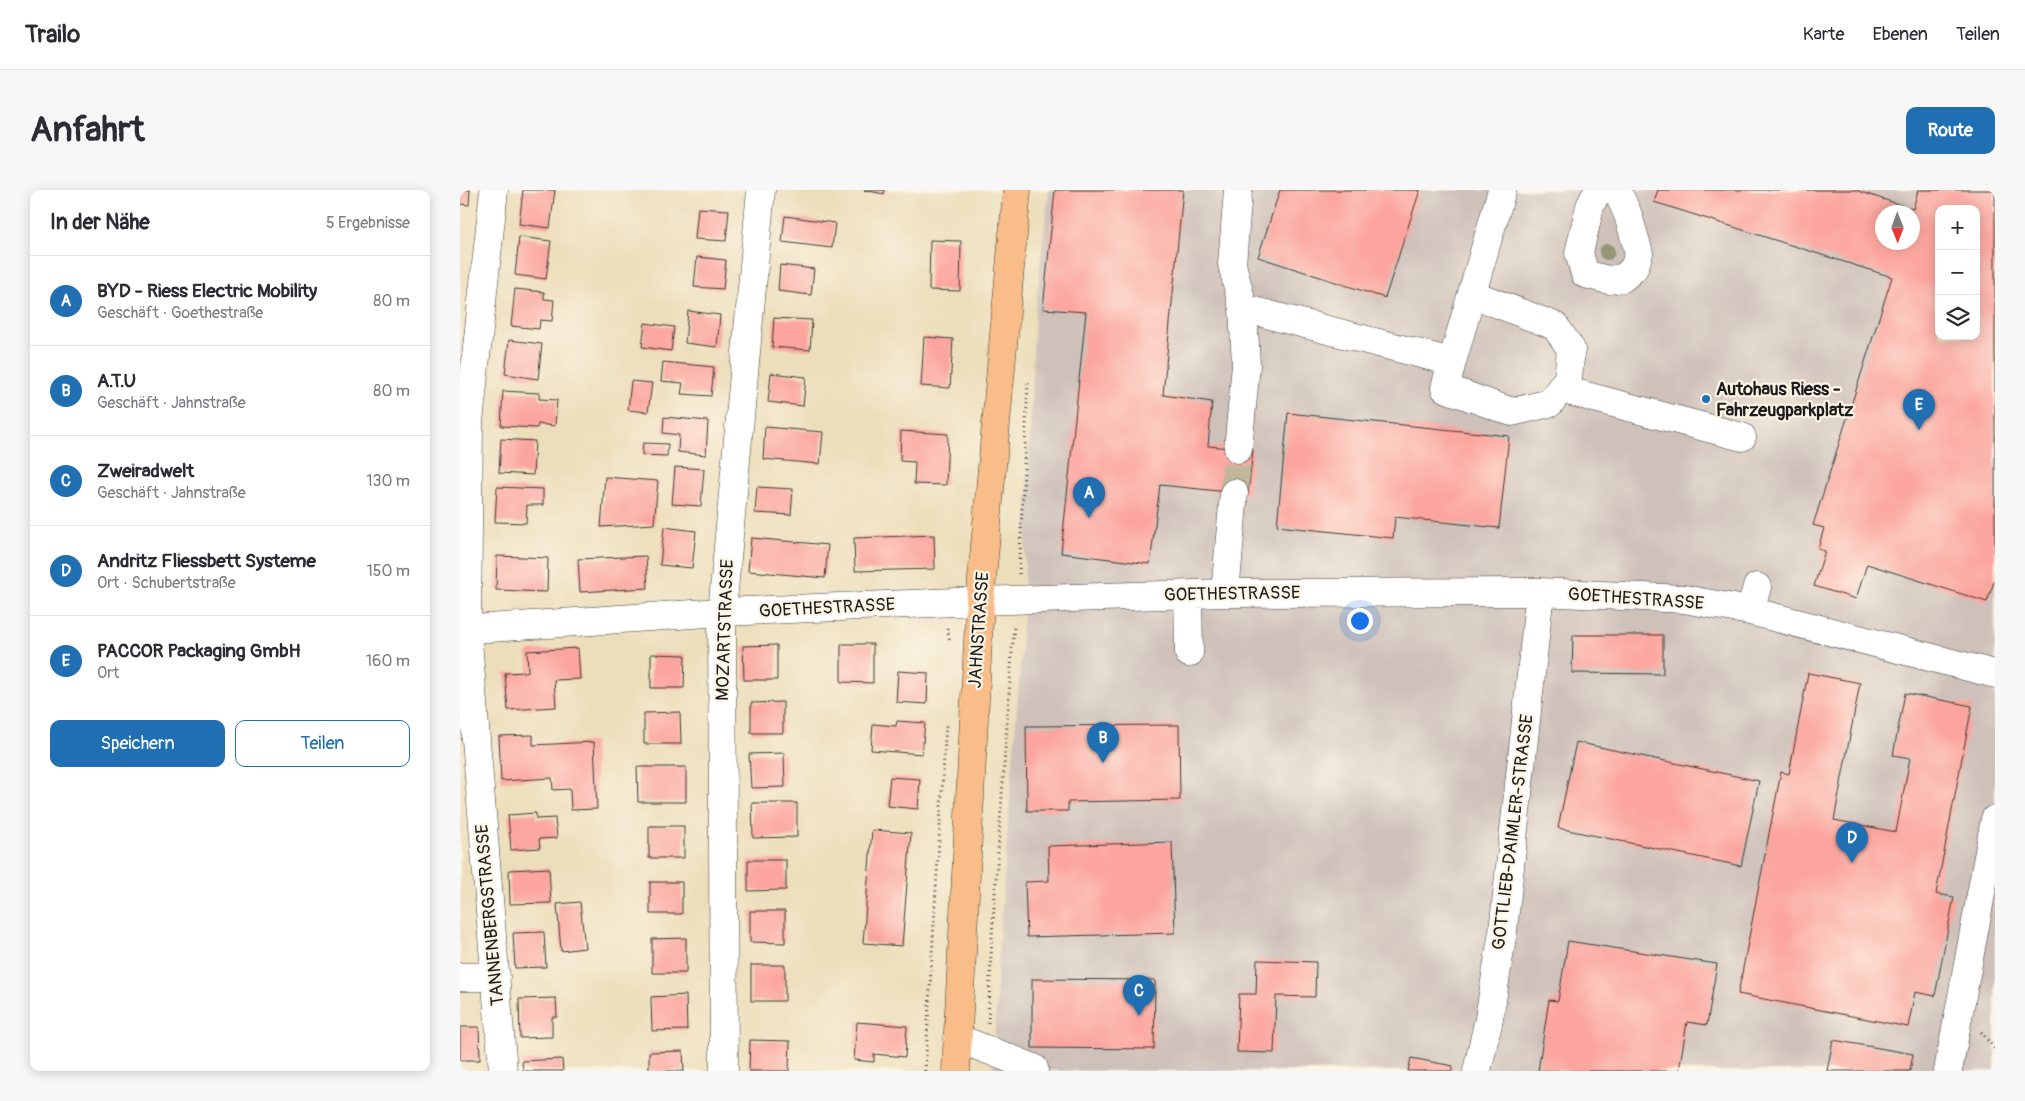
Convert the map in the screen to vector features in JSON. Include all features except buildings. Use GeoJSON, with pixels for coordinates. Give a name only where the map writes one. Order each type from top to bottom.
{"type":"FeatureCollection","features":[{"type":"Feature","properties":{"kind":"main road","name":"JAHNSTRASSE"},"geometry":{"type":"LineString","coordinates":[[956,1071],[980,601],[1017,190]]}},
{"type":"Feature","properties":{"kind":"street","name":"TANNENBERGSTRASSE"},"geometry":{"type":"LineString","coordinates":[[494,190],[465,422],[464,629],[503,1071]]}},
{"type":"Feature","properties":{"kind":"street","name":"MOZARTSTRASSE"},"geometry":{"type":"LineString","coordinates":[[724,1071],[722,612],[761,190]]}},
{"type":"Feature","properties":{"kind":"street"},"geometry":{"type":"LineString","coordinates":[[1238,190],[1232,264],[1243,308],[1246,365],[1238,449]]}},
{"type":"Feature","properties":{"kind":"street"},"geometry":{"type":"LineString","coordinates":[[1472,294],[1554,326],[1571,349],[1568,378],[1550,403],[1512,412],[1445,388],[1452,362],[1502,190]]}},
{"type":"Feature","properties":{"kind":"street"},"geometry":{"type":"LineString","coordinates":[[1598,190],[1590,206],[1579,253],[1585,274],[1608,280],[1623,278],[1643,271],[1628,215],[1617,190]]}},
{"type":"Feature","properties":{"kind":"street"},"geometry":{"type":"LineString","coordinates":[[1243,308],[1452,362]]}},
{"type":"Feature","properties":{"kind":"street"},"geometry":{"type":"LineString","coordinates":[[1560,389],[1742,437]]}},
{"type":"Feature","properties":{"kind":"street"},"geometry":{"type":"LineString","coordinates":[[1225,593],[1234,493]]}},
{"type":"Feature","properties":{"kind":"street","name":"GOETHESTRASSE"},"geometry":{"type":"LineString","coordinates":[[464,629],[722,612],[980,601],[1225,593],[1540,592],[1684,599],[1754,599],[1995,674]]}},
{"type":"Feature","properties":{"kind":"street","name":"GOTTLIEB-DAIMLER-STRASSE"},"geometry":{"type":"LineString","coordinates":[[1477,1071],[1489,1019],[1503,931],[1540,592]]}},
{"type":"Feature","properties":{"kind":"street"},"geometry":{"type":"LineString","coordinates":[[1188,595],[1189,653]]}},
{"type":"Feature","properties":{"kind":"street"},"geometry":{"type":"LineString","coordinates":[[1948,1071],[1992,853],[1995,819]]}},
{"type":"Feature","properties":{"kind":"street"},"geometry":{"type":"LineString","coordinates":[[460,977],[496,977]]}},
{"type":"Feature","properties":{"kind":"street"},"geometry":{"type":"LineString","coordinates":[[958,1038],[1034,1068],[1034,1071]]}},
{"type":"Feature","properties":{"kind":"path"},"geometry":{"type":"LineString","coordinates":[[988,1050],[992,944],[1016,601],[1028,378]]}},
{"type":"Feature","properties":{"kind":"path"},"geometry":{"type":"LineString","coordinates":[[940,603],[951,644]]}},
{"type":"Feature","properties":{"kind":"path"},"geometry":{"type":"LineString","coordinates":[[925,1071],[946,724]]}},
{"type":"Feature","properties":{"kind":"shaded area"},"geometry":{"type":"Polygon","coordinates":[[[1049,190],[1995,190],[1995,1071],[993,1071],[998,957],[1021,656],[1035,311],[1049,190]]]}},
{"type":"Feature","properties":{"kind":"tunnel"},"geometry":{"type":"LineString","coordinates":[[1234,493],[1238,449]]}},
{"type":"Feature","properties":{"kind":"place","name":"Autohaus Riess - Fahrzeugparkplatz"},"geometry":{"type":"Point","coordinates":[1706,399]}},
{"type":"Feature","properties":{"kind":"place","name":"PACCOR Packaging GmbH"},"geometry":{"type":"Point","coordinates":[1919,430]}},
{"type":"Feature","properties":{"kind":"place","name":"BYD - Riess Electric Mobility"},"geometry":{"type":"Point","coordinates":[1089,518]}},
{"type":"Feature","properties":{"kind":"place","name":"A.T.U"},"geometry":{"type":"Point","coordinates":[1103,763]}},
{"type":"Feature","properties":{"kind":"place","name":"Andritz Fliessbett Systeme"},"geometry":{"type":"Point","coordinates":[1852,863]}},
{"type":"Feature","properties":{"kind":"place","name":"Zweiradwelt"},"geometry":{"type":"Point","coordinates":[1139,1016]}}]}
